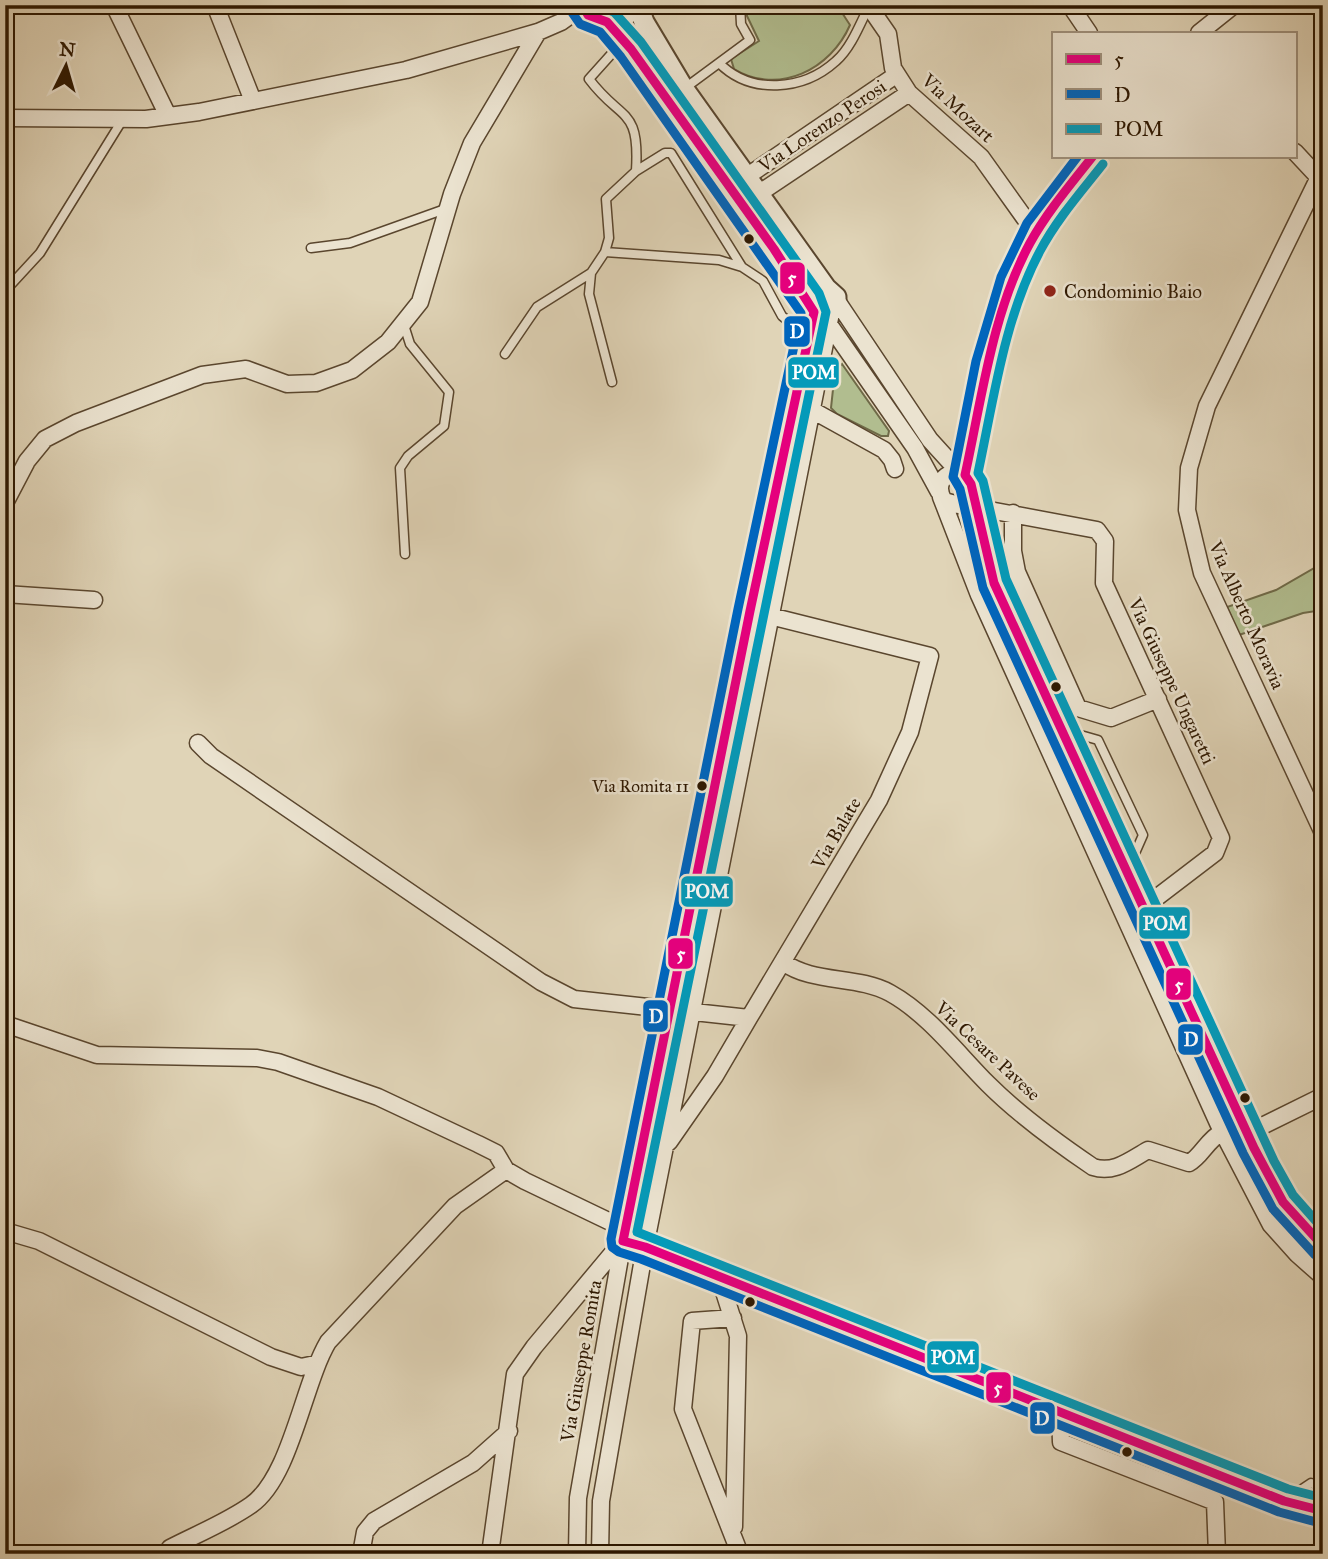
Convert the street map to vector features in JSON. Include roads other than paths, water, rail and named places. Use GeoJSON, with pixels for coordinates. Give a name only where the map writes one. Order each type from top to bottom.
{"type":"FeatureCollection","features":[{"type":"Feature","properties":{"kind":"street"},"geometry":{"type":"LineString","coordinates":[[114,5],[168,116]]}},
{"type":"Feature","properties":{"kind":"street"},"geometry":{"type":"LineString","coordinates":[[215,5],[253,101]]}},
{"type":"Feature","properties":{"kind":"street","name":"Via Mozart"},"geometry":{"type":"LineString","coordinates":[[869,5],[888,34],[896,75],[909,93],[981,157],[1036,234]]}},
{"type":"Feature","properties":{"kind":"street"},"geometry":{"type":"LineString","coordinates":[[1070,5],[1088,32]]}},
{"type":"Feature","properties":{"kind":"street"},"geometry":{"type":"LineString","coordinates":[[1200,32],[1234,5]]}},
{"type":"Feature","properties":{"kind":"street"},"geometry":{"type":"LineString","coordinates":[[5,118],[123,119],[168,116],[253,101],[406,70],[537,32],[561,22],[582,6],[588,15],[607,22],[624,40],[824,307],[930,440],[986,502],[1008,512]]}},
{"type":"Feature","properties":{"kind":"street"},"geometry":{"type":"LineString","coordinates":[[607,22],[636,8],[684,89],[758,194],[851,354],[915,448],[940,494],[979,595],[1028,700],[1106,881],[1223,1133],[1271,1225],[1297,1254],[1323,1277]]}},
{"type":"Feature","properties":{"kind":"street"},"geometry":{"type":"LineString","coordinates":[[5,503],[27,461],[45,439],[76,423],[202,375],[246,369],[287,384],[316,383],[352,370],[388,342],[420,302],[448,208],[472,143],[537,32]]}},
{"type":"Feature","properties":{"kind":"street","name":"Via Lorenzo Perosi"},"geometry":{"type":"LineString","coordinates":[[746,177],[896,75]]}},
{"type":"Feature","properties":{"kind":"street","name":"Via Lorenzo Perosi"},"geometry":{"type":"LineString","coordinates":[[758,194],[909,93]]}},
{"type":"Feature","properties":{"kind":"street"},"geometry":{"type":"LineString","coordinates":[[1296,153],[1321,179]]}},
{"type":"Feature","properties":{"kind":"street"},"geometry":{"type":"LineString","coordinates":[[959,505],[968,499],[967,480],[995,340],[1022,258],[1036,234],[1092,158]]}},
{"type":"Feature","properties":{"kind":"street","name":"Via Alberto Moravia"},"geometry":{"type":"LineString","coordinates":[[1321,179],[1207,406],[1189,468],[1187,510],[1202,573],[1323,833]]}},
{"type":"Feature","properties":{"kind":"street","name":"Via Giuseppe Romita"},"geometry":{"type":"LineString","coordinates":[[600,1554],[601,1501],[645,1247],[769,616],[795,444],[807,337],[824,307]]}},
{"type":"Feature","properties":{"kind":"street","name":"Via Giuseppe Romita"},"geometry":{"type":"LineString","coordinates":[[578,1554],[578,1499],[624,1235],[668,1010],[750,611],[795,444],[810,409],[816,381],[824,307]]}},
{"type":"Feature","properties":{"kind":"street"},"geometry":{"type":"LineString","coordinates":[[816,381],[830,345],[835,343],[851,354]]}},
{"type":"Feature","properties":{"kind":"street"},"geometry":{"type":"LineString","coordinates":[[810,409],[884,450],[895,469]]}},
{"type":"Feature","properties":{"kind":"street"},"geometry":{"type":"LineString","coordinates":[[940,494],[944,477],[967,480]]}},
{"type":"Feature","properties":{"kind":"street"},"geometry":{"type":"LineString","coordinates":[[967,480],[991,574],[1150,924],[1248,1133],[1294,1217],[1323,1246]]}},
{"type":"Feature","properties":{"kind":"street"},"geometry":{"type":"LineString","coordinates":[[940,494],[948,504],[1008,512]]}},
{"type":"Feature","properties":{"kind":"street"},"geometry":{"type":"LineString","coordinates":[[1008,512],[1017,572],[1078,708],[1111,718],[1158,699]]}},
{"type":"Feature","properties":{"kind":"street","name":"Via Giuseppe Ungaretti"},"geometry":{"type":"LineString","coordinates":[[1008,512],[1097,530],[1102,535],[1105,550],[1102,567],[1104,583],[1221,838],[1215,853],[1143,908]]}},
{"type":"Feature","properties":{"kind":"street"},"geometry":{"type":"LineString","coordinates":[[5,594],[94,600]]}},
{"type":"Feature","properties":{"kind":"street"},"geometry":{"type":"LineString","coordinates":[[750,611],[769,616]]}},
{"type":"Feature","properties":{"kind":"street","name":"Via Balate"},"geometry":{"type":"LineString","coordinates":[[665,1148],[715,1076],[879,800],[910,732],[930,656],[769,616]]}},
{"type":"Feature","properties":{"kind":"street"},"geometry":{"type":"LineString","coordinates":[[734,690],[753,695]]}},
{"type":"Feature","properties":{"kind":"street"},"geometry":{"type":"LineString","coordinates":[[1028,700],[1044,692]]}},
{"type":"Feature","properties":{"kind":"street"},"geometry":{"type":"LineString","coordinates":[[1039,725],[1058,724]]}},
{"type":"Feature","properties":{"kind":"street"},"geometry":{"type":"LineString","coordinates":[[198,743],[211,756],[541,982],[574,999],[749,1018]]}},
{"type":"Feature","properties":{"kind":"street"},"geometry":{"type":"LineString","coordinates":[[1106,881],[1127,872]]}},
{"type":"Feature","properties":{"kind":"street"},"geometry":{"type":"LineString","coordinates":[[1130,933],[1150,924]]}},
{"type":"Feature","properties":{"kind":"street","name":"Via Cesare Pavese"},"geometry":{"type":"LineString","coordinates":[[783,962],[803,972],[869,984],[891,993],[910,1007],[990,1086],[1093,1167],[1104,1171],[1117,1167],[1148,1150],[1189,1163],[1196,1160],[1209,1139],[1223,1133]]}},
{"type":"Feature","properties":{"kind":"street"},"geometry":{"type":"LineString","coordinates":[[5,1024],[97,1055],[257,1058],[278,1062],[378,1097],[496,1153],[506,1170],[645,1247],[1284,1501],[1323,1511]]}},
{"type":"Feature","properties":{"kind":"street"},"geometry":{"type":"LineString","coordinates":[[1223,1133],[1248,1133],[1323,1096]]}},
{"type":"Feature","properties":{"kind":"street"},"geometry":{"type":"LineString","coordinates":[[1223,1133],[1238,1112]]}},
{"type":"Feature","properties":{"kind":"street"},"geometry":{"type":"LineString","coordinates":[[642,1143],[665,1148]]}},
{"type":"Feature","properties":{"kind":"street"},"geometry":{"type":"LineString","coordinates":[[168,1551],[253,1504],[272,1483],[309,1391],[315,1364],[328,1342],[455,1206],[506,1170]]}},
{"type":"Feature","properties":{"kind":"street"},"geometry":{"type":"LineString","coordinates":[[5,1231],[39,1241],[271,1357],[301,1367],[315,1364]]}},
{"type":"Feature","properties":{"kind":"street"},"geometry":{"type":"LineString","coordinates":[[490,1554],[515,1374],[624,1235]]}},
{"type":"Feature","properties":{"kind":"street"},"geometry":{"type":"LineString","coordinates":[[719,1276],[723,1296],[738,1336],[733,1533]]}},
{"type":"Feature","properties":{"kind":"street"},"geometry":{"type":"LineString","coordinates":[[733,1318],[692,1321],[683,1409],[740,1554]]}},
{"type":"Feature","properties":{"kind":"street"},"geometry":{"type":"LineString","coordinates":[[1060,1412],[1061,1442],[1215,1502],[1217,1554]]}},
{"type":"Feature","properties":{"kind":"street"},"geometry":{"type":"LineString","coordinates":[[361,1554],[365,1532],[374,1521],[473,1463],[509,1431]]}},
{"type":"Feature","properties":{"kind":"street"},"geometry":{"type":"LineString","coordinates":[[578,1499],[601,1501]]}},
{"type":"Feature","properties":{"kind":"lane"},"geometry":{"type":"LineString","coordinates":[[684,89],[751,40],[741,24],[740,5]]}},
{"type":"Feature","properties":{"kind":"lane"},"geometry":{"type":"LineString","coordinates":[[719,63],[744,82],[774,86],[794,84],[836,61],[869,5]]}},
{"type":"Feature","properties":{"kind":"lane"},"geometry":{"type":"LineString","coordinates":[[624,40],[589,79],[628,115],[635,128],[638,142],[636,171]]}},
{"type":"Feature","properties":{"kind":"lane"},"geometry":{"type":"LineString","coordinates":[[5,291],[40,253],[123,119]]}},
{"type":"Feature","properties":{"kind":"lane"},"geometry":{"type":"LineString","coordinates":[[505,354],[537,307],[591,273],[605,252],[610,226],[606,199],[636,171],[665,153],[671,153],[742,267]]}},
{"type":"Feature","properties":{"kind":"lane"},"geometry":{"type":"LineString","coordinates":[[311,248],[350,243],[448,208]]}},
{"type":"Feature","properties":{"kind":"lane"},"geometry":{"type":"LineString","coordinates":[[605,252],[719,260],[742,267],[763,281],[782,316],[807,337]]}},
{"type":"Feature","properties":{"kind":"lane"},"geometry":{"type":"LineString","coordinates":[[591,273],[589,294],[612,382]]}},
{"type":"Feature","properties":{"kind":"lane"},"geometry":{"type":"LineString","coordinates":[[404,322],[410,344],[449,392],[444,426],[408,456],[400,468],[405,554]]}},
{"type":"Feature","properties":{"kind":"lane"},"geometry":{"type":"LineString","coordinates":[[1058,724],[1098,740],[1143,835],[1127,872]]}},
{"type":"Feature","properties":{"kind":"lane"},"geometry":{"type":"LineString","coordinates":[[1284,1501],[1311,1483],[1323,1488]]}},
{"type":"Feature","properties":{"kind":"lane"},"geometry":{"type":"LineString","coordinates":[[152,1554],[168,1551]]}},
{"type":"Feature","properties":{"kind":"place","name":"Condominio Baio"},"geometry":{"type":"Point","coordinates":[1050,291]}},
{"type":"Feature","properties":{"kind":"place","name":"Via Romita 11"},"geometry":{"type":"Point","coordinates":[702,786]}}]}
